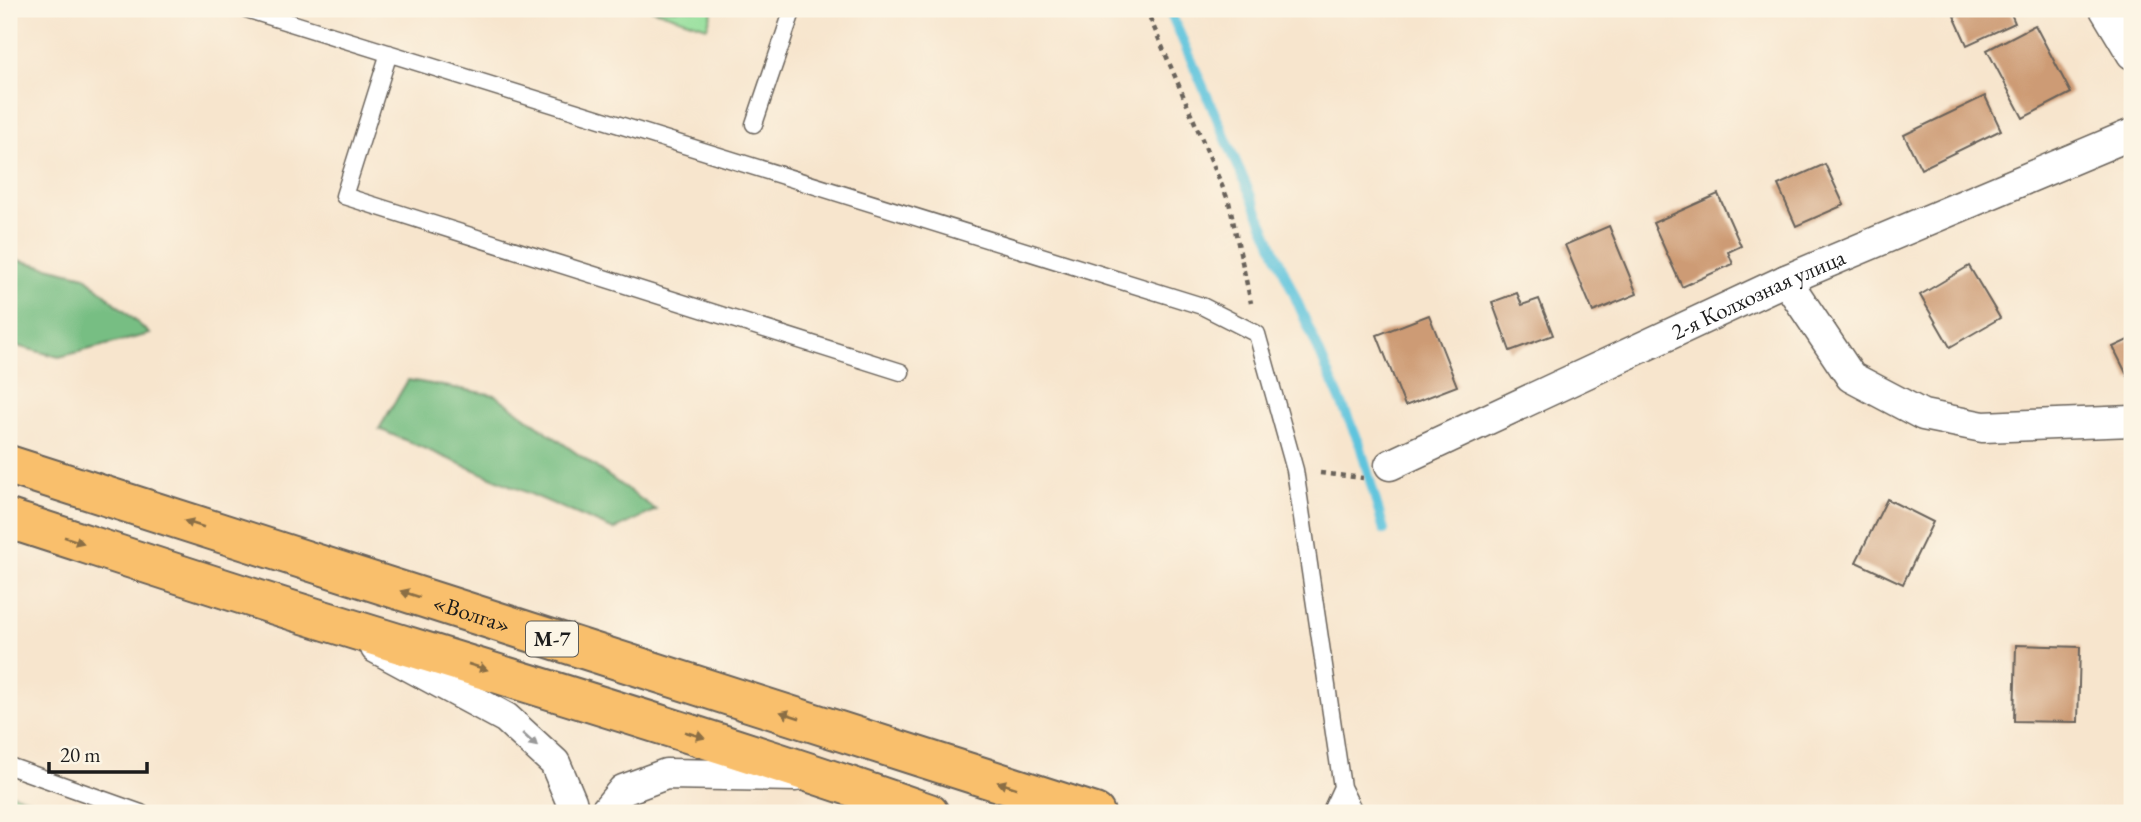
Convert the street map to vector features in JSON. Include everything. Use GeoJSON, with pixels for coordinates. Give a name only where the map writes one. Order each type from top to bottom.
{"type":"FeatureCollection","features":[{"type":"Feature","properties":{"kind":"highway","name":"«Волга»"},"geometry":{"type":"LineString","coordinates":[[9,465],[1095,813]]}},
{"type":"Feature","properties":{"kind":"highway","name":"М-7"},"geometry":{"type":"LineString","coordinates":[[9,519],[323,620],[581,698],[929,813]]}},
{"type":"Feature","properties":{"kind":"street"},"geometry":{"type":"LineString","coordinates":[[2105,9],[2132,54]]}},
{"type":"Feature","properties":{"kind":"street","name":"2-я Колхозная улица"},"geometry":{"type":"LineString","coordinates":[[1390,465],[1786,280],[2132,134]]}},
{"type":"Feature","properties":{"kind":"street"},"geometry":{"type":"LineString","coordinates":[[1786,280],[1851,377],[1923,415],[1983,427],[2132,421]]}},
{"type":"Feature","properties":{"kind":"street"},"geometry":{"type":"LineString","coordinates":[[323,620],[506,719],[555,763],[574,813]]}},
{"type":"Feature","properties":{"kind":"street"},"geometry":{"type":"LineString","coordinates":[[604,813],[623,790],[666,774],[825,777]]}},
{"type":"Feature","properties":{"kind":"lane"},"geometry":{"type":"LineString","coordinates":[[246,9],[1202,306],[1258,334],[1295,470],[1342,787],[1355,813]]}},
{"type":"Feature","properties":{"kind":"lane"},"geometry":{"type":"LineString","coordinates":[[754,124],[793,9]]}},
{"type":"Feature","properties":{"kind":"lane"},"geometry":{"type":"LineString","coordinates":[[389,53],[344,196],[901,372]]}},
{"type":"Feature","properties":{"kind":"lane"},"geometry":{"type":"LineString","coordinates":[[9,766],[141,813]]}},
{"type":"Feature","properties":{"kind":"lane"},"geometry":{"type":"LineString","coordinates":[[1330,813],[1342,787]]}},
{"type":"Feature","properties":{"kind":"path"},"geometry":{"type":"LineString","coordinates":[[1146,9],[1228,202],[1258,334]]}},
{"type":"Feature","properties":{"kind":"path"},"geometry":{"type":"LineString","coordinates":[[1295,470],[1362,479]]}},
{"type":"Feature","properties":{"kind":"green space"},"geometry":{"type":"Polygon","coordinates":[[[651,9],[713,9],[707,27],[651,9]]]}},
{"type":"Feature","properties":{"kind":"green space"},"geometry":{"type":"Polygon","coordinates":[[[9,258],[85,276],[150,334],[59,357],[9,344],[9,258]]]}},
{"type":"Feature","properties":{"kind":"green space"},"geometry":{"type":"Polygon","coordinates":[[[408,380],[495,395],[656,510],[614,530],[379,429],[408,380]]]}},
{"type":"Feature","properties":{"kind":"green space"},"geometry":{"type":"Polygon","coordinates":[[[9,793],[70,813],[9,813],[9,793]]]}},
{"type":"Feature","properties":{"kind":"building"},"geometry":{"type":"Polygon","coordinates":[[[1970,9],[2009,9],[2015,23],[1967,45],[1954,16],[1970,9]]]}},
{"type":"Feature","properties":{"kind":"building"},"geometry":{"type":"Polygon","coordinates":[[[2035,25],[2071,93],[2023,118],[1987,50],[2035,25]]]}},
{"type":"Feature","properties":{"kind":"building"},"geometry":{"type":"Polygon","coordinates":[[[1985,96],[2001,130],[1921,169],[1904,135],[1985,96]]]}},
{"type":"Feature","properties":{"kind":"building"},"geometry":{"type":"Polygon","coordinates":[[[1825,164],[1844,205],[1796,226],[1778,185],[1825,164]]]}},
{"type":"Feature","properties":{"kind":"building"},"geometry":{"type":"Polygon","coordinates":[[[1718,194],[1741,246],[1728,252],[1733,264],[1682,287],[1653,223],[1718,194]]]}},
{"type":"Feature","properties":{"kind":"building"},"geometry":{"type":"Polygon","coordinates":[[[1609,226],[1637,294],[1593,312],[1565,245],[1609,226]]]}},
{"type":"Feature","properties":{"kind":"building"},"geometry":{"type":"Polygon","coordinates":[[[1969,266],[2000,318],[1950,347],[1920,295],[1969,266]]]}},
{"type":"Feature","properties":{"kind":"building"},"geometry":{"type":"Polygon","coordinates":[[[1517,293],[1522,305],[1539,299],[1553,335],[1510,351],[1492,302],[1517,293]]]}},
{"type":"Feature","properties":{"kind":"building"},"geometry":{"type":"Polygon","coordinates":[[[1429,315],[1457,386],[1405,406],[1377,335],[1429,315]]]}},
{"type":"Feature","properties":{"kind":"building"},"geometry":{"type":"Polygon","coordinates":[[[2132,338],[2132,378],[2129,379],[2113,347],[2132,338]]]}},
{"type":"Feature","properties":{"kind":"building"},"geometry":{"type":"Polygon","coordinates":[[[1887,499],[1933,522],[1903,584],[1856,562],[1887,499]]]}},
{"type":"Feature","properties":{"kind":"building"},"geometry":{"type":"Polygon","coordinates":[[[2016,645],[2080,647],[2078,722],[2014,721],[2016,645]]]}},
{"type":"Feature","properties":{"kind":"waterway"},"geometry":{"type":"LineString","coordinates":[[1169,9],[1360,445],[1384,530]]}}]}
